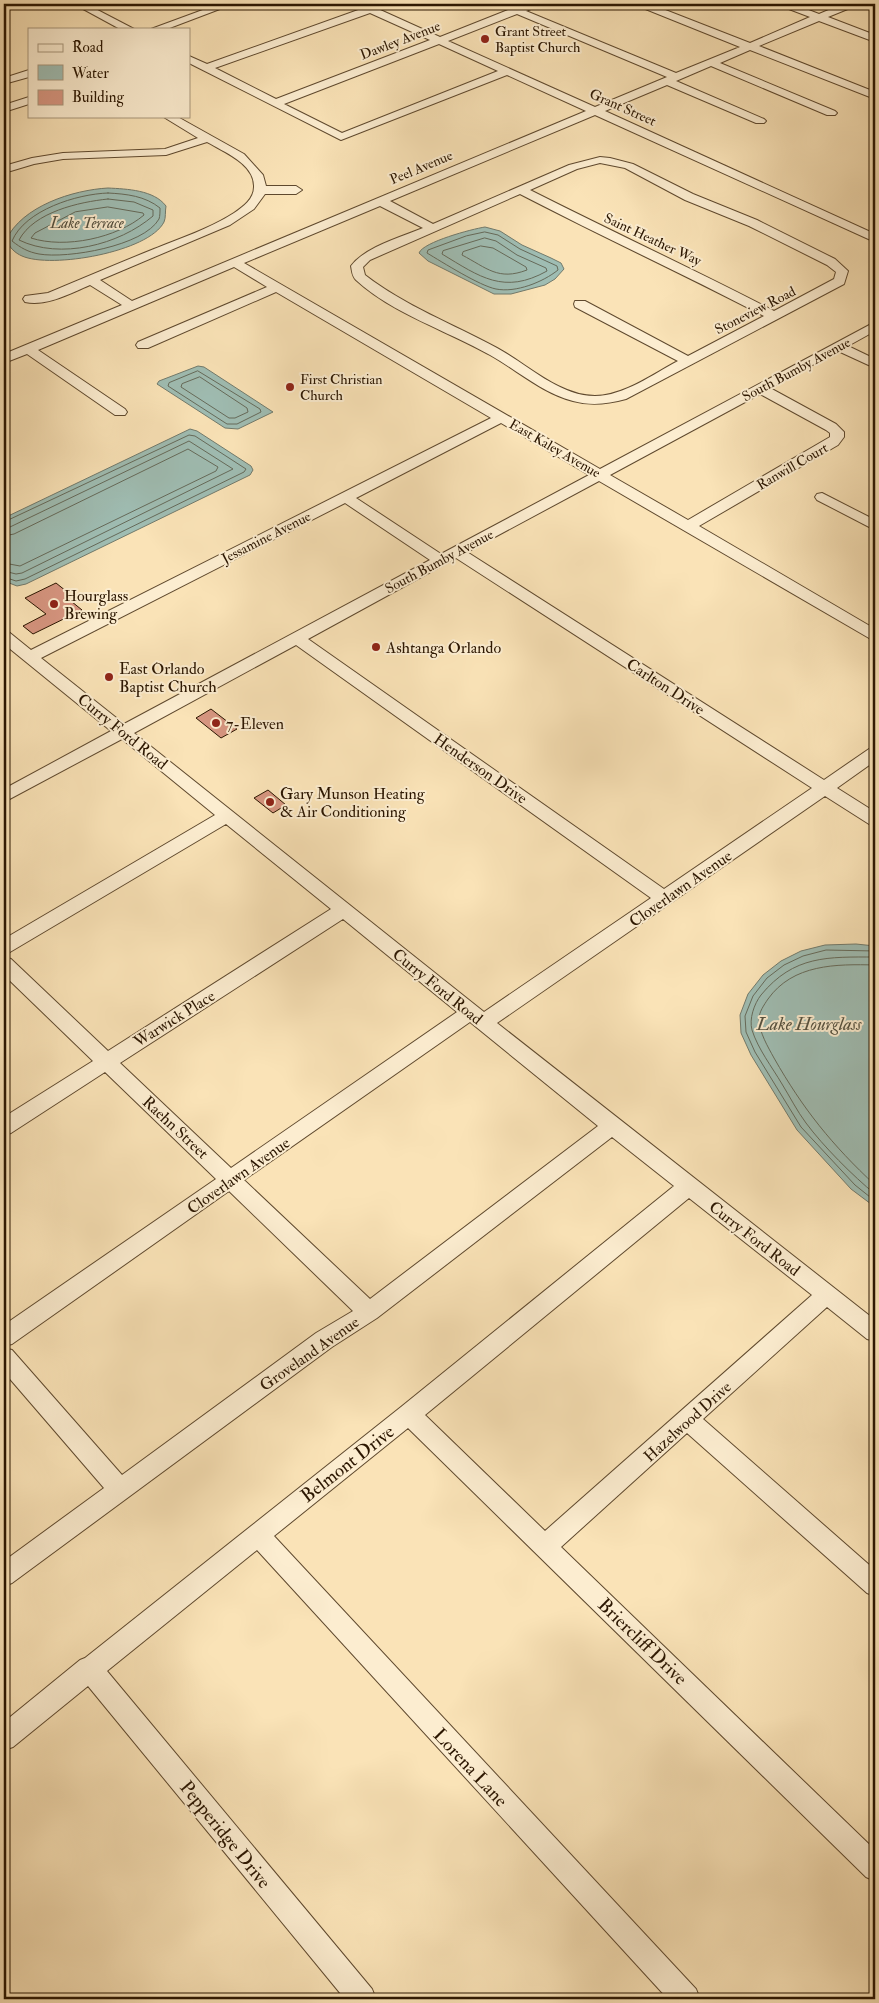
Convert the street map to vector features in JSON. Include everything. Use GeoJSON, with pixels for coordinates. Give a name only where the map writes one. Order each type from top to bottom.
{"type":"FeatureCollection","features":[{"type":"Feature","properties":{"kind":"street"},"geometry":{"type":"LineString","coordinates":[[79,4],[127,28]]}},
{"type":"Feature","properties":{"kind":"street","name":"Grant Street"},"geometry":{"type":"LineString","coordinates":[[359,4],[875,238]]}},
{"type":"Feature","properties":{"kind":"street"},"geometry":{"type":"LineString","coordinates":[[501,4],[672,79],[760,121]]}},
{"type":"Feature","properties":{"kind":"street","name":"Dawley Avenue"},"geometry":{"type":"LineString","coordinates":[[276,103],[534,4]]}},
{"type":"Feature","properties":{"kind":"street"},"geometry":{"type":"LineString","coordinates":[[642,4],[875,96]]}},
{"type":"Feature","properties":{"kind":"street"},"geometry":{"type":"LineString","coordinates":[[785,4],[875,39]]}},
{"type":"Feature","properties":{"kind":"street","name":"Peel Avenue"},"geometry":{"type":"LineString","coordinates":[[4,360],[143,299],[851,4]]}},
{"type":"Feature","properties":{"kind":"street"},"geometry":{"type":"LineString","coordinates":[[159,28],[222,5]]}},
{"type":"Feature","properties":{"kind":"street"},"geometry":{"type":"LineString","coordinates":[[206,68],[370,9]]}},
{"type":"Feature","properties":{"kind":"street"},"geometry":{"type":"LineString","coordinates":[[190,60],[341,137],[508,71]]}},
{"type":"Feature","properties":{"kind":"street"},"geometry":{"type":"LineString","coordinates":[[710,62],[831,113]]}},
{"type":"Feature","properties":{"kind":"street"},"geometry":{"type":"LineString","coordinates":[[4,81],[28,72]]}},
{"type":"Feature","properties":{"kind":"street"},"geometry":{"type":"LineString","coordinates":[[4,109],[28,100]]}},
{"type":"Feature","properties":{"kind":"street"},"geometry":{"type":"LineString","coordinates":[[29,299],[51,296],[218,226],[248,208],[257,199],[260,181],[250,164],[240,156],[171,118]]}},
{"type":"Feature","properties":{"kind":"street"},"geometry":{"type":"LineString","coordinates":[[4,170],[61,150],[166,152],[209,138]]}},
{"type":"Feature","properties":{"kind":"street","name":"Stoneview Road"},"geometry":{"type":"LineString","coordinates":[[600,160],[620,163],[689,197],[753,223],[831,262],[842,271],[840,282],[835,286],[622,396],[602,400],[574,397],[492,350],[423,317],[359,276],[357,266],[366,257],[432,228],[582,163],[600,160]]}},
{"type":"Feature","properties":{"kind":"street"},"geometry":{"type":"LineString","coordinates":[[260,190],[296,190]]}},
{"type":"Feature","properties":{"kind":"street","name":"Saint Heather Way"},"geometry":{"type":"LineString","coordinates":[[520,190],[616,239],[680,267],[774,316]]}},
{"type":"Feature","properties":{"kind":"street"},"geometry":{"type":"LineString","coordinates":[[380,201],[432,228]]}},
{"type":"Feature","properties":{"kind":"street","name":"East Kaley Avenue"},"geometry":{"type":"LineString","coordinates":[[234,262],[875,635]]}},
{"type":"Feature","properties":{"kind":"street"},"geometry":{"type":"LineString","coordinates":[[104,274],[143,299]]}},
{"type":"Feature","properties":{"kind":"street"},"geometry":{"type":"LineString","coordinates":[[91,280],[130,305]]}},
{"type":"Feature","properties":{"kind":"street"},"geometry":{"type":"LineString","coordinates":[[143,346],[277,286]]}},
{"type":"Feature","properties":{"kind":"street"},"geometry":{"type":"LineString","coordinates":[[580,304],[688,361]]}},
{"type":"Feature","properties":{"kind":"street","name":"South Bumby Avenue"},"geometry":{"type":"LineString","coordinates":[[4,796],[875,326]]}},
{"type":"Feature","properties":{"kind":"street"},"geometry":{"type":"LineString","coordinates":[[838,346],[875,364]]}},
{"type":"Feature","properties":{"kind":"street"},"geometry":{"type":"LineString","coordinates":[[28,349],[120,412]]}},
{"type":"Feature","properties":{"kind":"street","name":"Ranwill Court"},"geometry":{"type":"LineString","coordinates":[[689,526],[833,442],[837,437],[837,432],[831,427],[760,388]]}},
{"type":"Feature","properties":{"kind":"street","name":"Jessamine Avenue"},"geometry":{"type":"LineString","coordinates":[[17,652],[344,497],[503,418]]}},
{"type":"Feature","properties":{"kind":"street"},"geometry":{"type":"LineString","coordinates":[[344,497],[441,560]]}},
{"type":"Feature","properties":{"kind":"street"},"geometry":{"type":"LineString","coordinates":[[822,497],[874,524]]}},
{"type":"Feature","properties":{"kind":"street","name":"Carlton Drive"},"geometry":{"type":"LineString","coordinates":[[456,552],[875,820]]}},
{"type":"Feature","properties":{"kind":"street","name":"Curry Ford Road"},"geometry":{"type":"LineString","coordinates":[[4,636],[17,652],[123,731],[612,1126],[875,1332]]}},
{"type":"Feature","properties":{"kind":"street","name":"Henderson Drive"},"geometry":{"type":"LineString","coordinates":[[296,638],[665,899]]}},
{"type":"Feature","properties":{"kind":"street","name":"Cloverlawn Avenue"},"geometry":{"type":"LineString","coordinates":[[4,1337],[231,1180],[477,1017],[665,899],[875,753]]}},
{"type":"Feature","properties":{"kind":"street"},"geometry":{"type":"LineString","coordinates":[[4,947],[227,816]]}},
{"type":"Feature","properties":{"kind":"street","name":"Warwick Place"},"geometry":{"type":"LineString","coordinates":[[4,1127],[344,910]]}},
{"type":"Feature","properties":{"kind":"street","name":"Raehn Street"},"geometry":{"type":"LineString","coordinates":[[4,964],[369,1312]]}},
{"type":"Feature","properties":{"kind":"street","name":"Groveland Avenue"},"geometry":{"type":"LineString","coordinates":[[4,1575],[324,1340],[369,1312],[612,1126]]}},
{"type":"Feature","properties":{"kind":"street","name":"Belmont Drive"},"geometry":{"type":"LineString","coordinates":[[4,1738],[89,1668],[409,1414],[689,1186]]}},
{"type":"Feature","properties":{"kind":"street","name":"Hazelwood Drive"},"geometry":{"type":"LineString","coordinates":[[545,1546],[827,1294]]}},
{"type":"Feature","properties":{"kind":"street"},"geometry":{"type":"LineString","coordinates":[[4,1358],[120,1489]]}},
{"type":"Feature","properties":{"kind":"street","name":"Briercliff Drive"},"geometry":{"type":"LineString","coordinates":[[409,1414],[875,1868]]}},
{"type":"Feature","properties":{"kind":"street"},"geometry":{"type":"LineString","coordinates":[[688,1420],[875,1585]]}},
{"type":"Feature","properties":{"kind":"street","name":"Lorena Lane"},"geometry":{"type":"LineString","coordinates":[[257,1534],[686,1999]]}},
{"type":"Feature","properties":{"kind":"street","name":"Pepperidge Drive"},"geometry":{"type":"LineString","coordinates":[[89,1668],[362,1999]]}},
{"type":"Feature","properties":{"kind":"water","name":"Lake Terrace"},"geometry":{"type":"Polygon","coordinates":[[[108,188],[140,191],[155,197],[166,206],[164,222],[155,233],[140,242],[98,255],[76,259],[36,260],[17,253],[6,240],[14,228],[36,209],[65,196],[94,189],[108,188]]]}},
{"type":"Feature","properties":{"kind":"water"},"geometry":{"type":"Polygon","coordinates":[[[485,227],[500,231],[522,245],[561,263],[564,269],[555,279],[545,285],[511,294],[494,294],[428,261],[419,253],[422,249],[438,240],[485,227]]]}},
{"type":"Feature","properties":{"kind":"water"},"geometry":{"type":"Polygon","coordinates":[[[198,366],[204,367],[273,412],[238,429],[225,428],[157,384],[159,381],[198,366]]]}},
{"type":"Feature","properties":{"kind":"water"},"geometry":{"type":"Polygon","coordinates":[[[190,429],[197,431],[251,466],[253,470],[250,475],[26,584],[17,586],[4,581],[4,518],[190,429]]]}},
{"type":"Feature","properties":{"kind":"water","name":"Lake Hourglass"},"geometry":{"type":"Polygon","coordinates":[[[856,944],[875,946],[875,1207],[851,1189],[797,1130],[751,1055],[741,1033],[740,1015],[748,994],[763,975],[781,961],[801,951],[825,945],[856,944]]]}},
{"type":"Feature","properties":{"kind":"building","name":"Hourglass Brewing"},"geometry":{"type":"Polygon","coordinates":[[[56,583],[71,595],[66,597],[82,610],[33,634],[23,626],[46,614],[25,598],[56,583]]]}},
{"type":"Feature","properties":{"kind":"building","name":"7-Eleven"},"geometry":{"type":"Polygon","coordinates":[[[211,709],[237,729],[221,738],[196,718],[211,709]]]}},
{"type":"Feature","properties":{"kind":"building","name":"Gary Munson Heating & Air Conditioning"},"geometry":{"type":"Polygon","coordinates":[[[268,790],[286,805],[273,813],[254,798],[268,790]]]}},
{"type":"Feature","properties":{"kind":"place","name":"Grant Street Baptist Church"},"geometry":{"type":"Point","coordinates":[485,39]}},
{"type":"Feature","properties":{"kind":"place","name":"First Christian Church"},"geometry":{"type":"Point","coordinates":[290,387]}},
{"type":"Feature","properties":{"kind":"place","name":"Hourglass Brewing"},"geometry":{"type":"Point","coordinates":[54,604]}},
{"type":"Feature","properties":{"kind":"place","name":"Ashtanga Orlando"},"geometry":{"type":"Point","coordinates":[376,647]}},
{"type":"Feature","properties":{"kind":"place","name":"East Orlando Baptist Church"},"geometry":{"type":"Point","coordinates":[109,677]}},
{"type":"Feature","properties":{"kind":"place","name":"7-Eleven"},"geometry":{"type":"Point","coordinates":[216,723]}},
{"type":"Feature","properties":{"kind":"place","name":"Gary Munson Heating & Air Conditioning"},"geometry":{"type":"Point","coordinates":[270,802]}}]}
